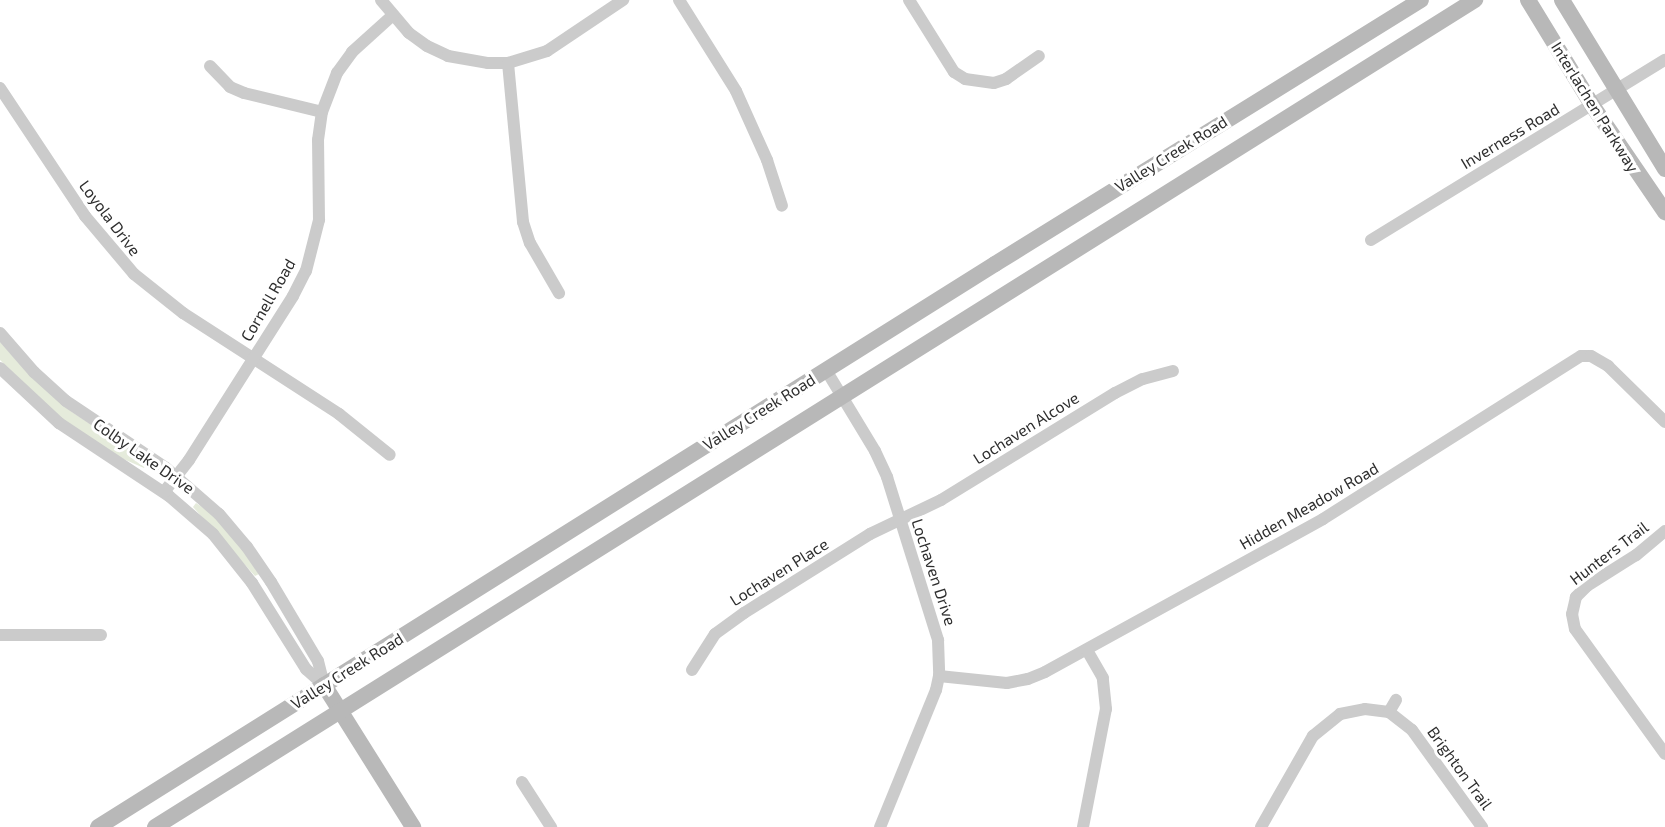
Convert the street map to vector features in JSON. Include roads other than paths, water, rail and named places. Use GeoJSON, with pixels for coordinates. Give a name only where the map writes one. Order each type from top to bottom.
{"type":"FeatureCollection","features":[{"type":"Feature","properties":{"kind":"main road","name":"Valley Creek Road"},"geometry":{"type":"LineString","coordinates":[[98,827],[1421,0]]}},
{"type":"Feature","properties":{"kind":"main road","name":"Valley Creek Road"},"geometry":{"type":"LineString","coordinates":[[155,827],[1475,0]]}},
{"type":"Feature","properties":{"kind":"main road","name":"Interlachen Parkway"},"geometry":{"type":"LineString","coordinates":[[1528,0],[1592,105],[1665,212]]}},
{"type":"Feature","properties":{"kind":"main road","name":"Interlachen Parkway"},"geometry":{"type":"LineString","coordinates":[[1562,0],[1665,169]]}},
{"type":"Feature","properties":{"kind":"main road","name":"Colby Lake Drive"},"geometry":{"type":"LineString","coordinates":[[324,686],[413,827]]}},
{"type":"Feature","properties":{"kind":"street"},"geometry":{"type":"LineString","coordinates":[[381,0],[409,33],[448,56],[469,62],[508,63],[548,51],[623,0]]}},
{"type":"Feature","properties":{"kind":"street"},"geometry":{"type":"LineString","coordinates":[[679,0],[736,92],[767,160],[782,206]]}},
{"type":"Feature","properties":{"kind":"street"},"geometry":{"type":"LineString","coordinates":[[909,0],[954,72],[965,80],[980,83],[1000,81],[1039,56]]}},
{"type":"Feature","properties":{"kind":"street","name":"Cornell Road"},"geometry":{"type":"LineString","coordinates":[[164,492],[177,476],[293,296],[314,247],[319,220],[318,140],[322,112],[337,73],[352,52],[393,15]]}},
{"type":"Feature","properties":{"kind":"street","name":"Inverness Road"},"geometry":{"type":"LineString","coordinates":[[1371,240],[1665,60]]}},
{"type":"Feature","properties":{"kind":"street"},"geometry":{"type":"LineString","coordinates":[[508,63],[523,222],[530,243],[558,293]]}},
{"type":"Feature","properties":{"kind":"street"},"geometry":{"type":"LineString","coordinates":[[210,66],[230,87],[244,93],[322,112]]}},
{"type":"Feature","properties":{"kind":"street","name":"Loyola Drive"},"geometry":{"type":"LineString","coordinates":[[0,88],[85,216],[116,256],[154,292],[339,414],[390,456]]}},
{"type":"Feature","properties":{"kind":"street","name":"Colby Lake Drive"},"geometry":{"type":"LineString","coordinates":[[0,333],[34,372],[66,401],[177,476],[219,514],[252,553],[318,661],[324,686]]}},
{"type":"Feature","properties":{"kind":"street","name":"Hidden Meadow Road"},"geometry":{"type":"LineString","coordinates":[[939,676],[986,682],[1028,679],[1088,650],[1323,519],[1581,356],[1600,360],[1608,366],[1665,422]]}},
{"type":"Feature","properties":{"kind":"street","name":"Colby Lake Drive"},"geometry":{"type":"LineString","coordinates":[[0,368],[59,423],[164,492],[191,513],[224,545],[263,599],[306,669],[324,686]]}},
{"type":"Feature","properties":{"kind":"street","name":"Lochaven Drive"},"geometry":{"type":"LineString","coordinates":[[826,370],[875,451],[887,477],[935,626],[940,654],[939,676],[932,703],[880,827]]}},
{"type":"Feature","properties":{"kind":"street","name":"Lochaven Alcove"},"geometry":{"type":"LineString","coordinates":[[900,518],[949,495],[1115,393],[1143,380],[1173,371]]}},
{"type":"Feature","properties":{"kind":"street","name":"Lochaven Place"},"geometry":{"type":"LineString","coordinates":[[692,670],[715,634],[900,518]]}},
{"type":"Feature","properties":{"kind":"street","name":"Hunters Trail"},"geometry":{"type":"LineString","coordinates":[[1665,531],[1636,555],[1587,586],[1576,597],[1572,614],[1575,629],[1665,754]]}},
{"type":"Feature","properties":{"kind":"street"},"geometry":{"type":"LineString","coordinates":[[0,635],[101,635]]}},
{"type":"Feature","properties":{"kind":"street"},"geometry":{"type":"LineString","coordinates":[[1083,827],[1106,709],[1102,678],[1088,650]]}},
{"type":"Feature","properties":{"kind":"street"},"geometry":{"type":"LineString","coordinates":[[1261,827],[1305,746],[1324,725],[1340,714],[1365,710],[1389,712],[1396,700]]}},
{"type":"Feature","properties":{"kind":"street","name":"Brighton Trail"},"geometry":{"type":"LineString","coordinates":[[1389,712],[1412,730],[1482,827]]}},
{"type":"Feature","properties":{"kind":"street"},"geometry":{"type":"LineString","coordinates":[[522,782],[550,827]]}}]}
